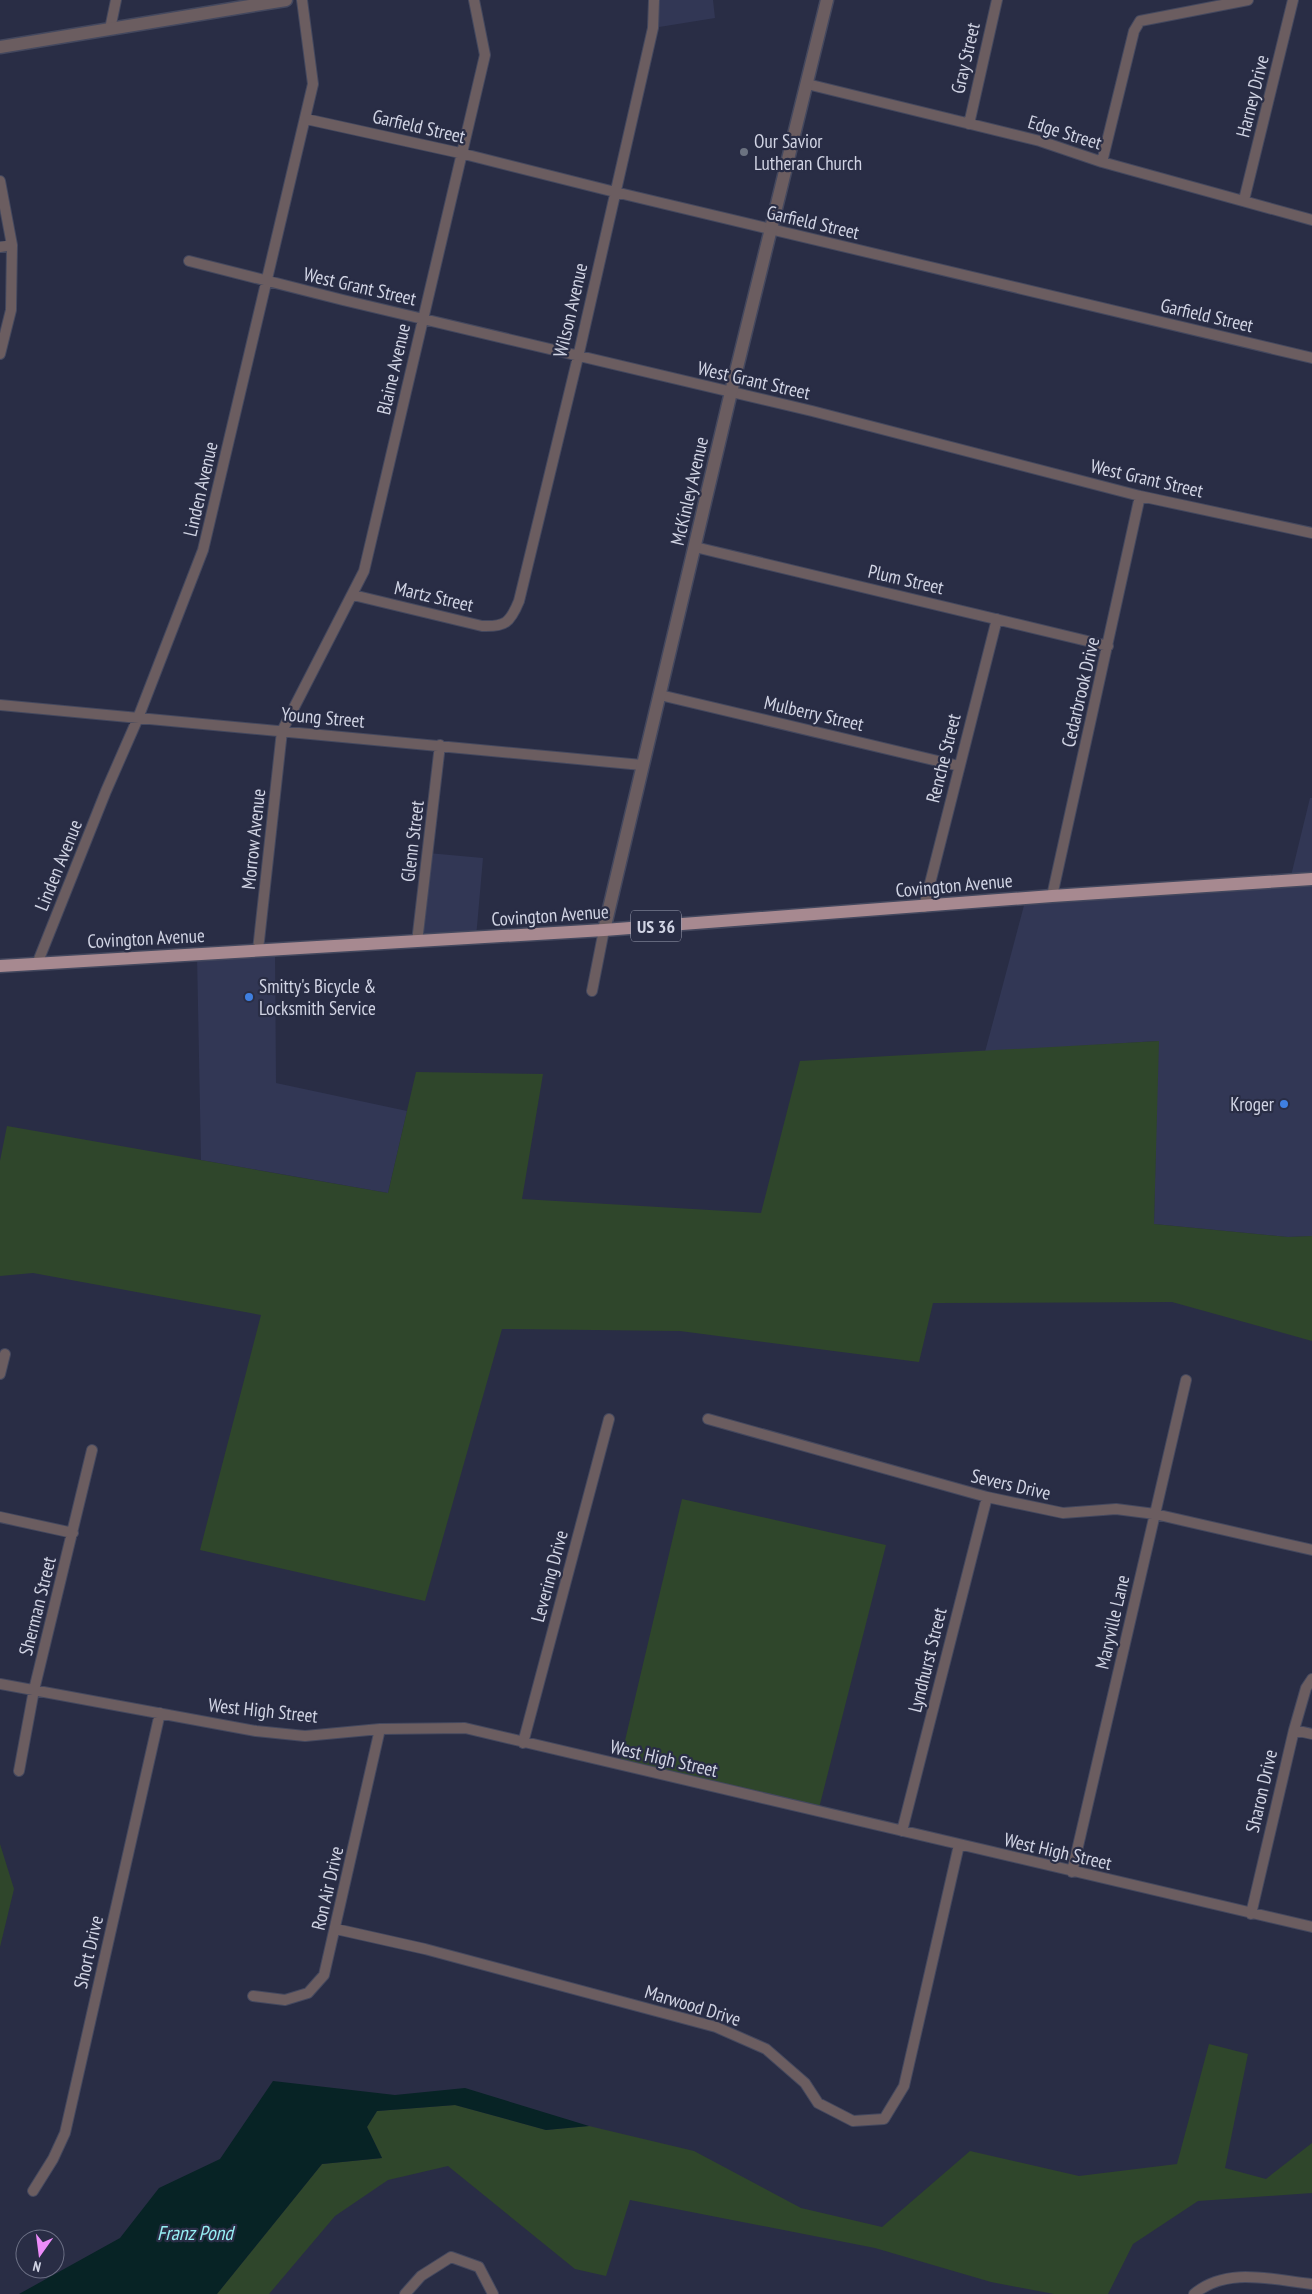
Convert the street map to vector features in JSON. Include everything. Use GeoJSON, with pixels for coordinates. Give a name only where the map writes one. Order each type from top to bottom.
{"type":"FeatureCollection","features":[{"type":"Feature","properties":{"kind":"main road","name":"Covington Avenue"},"geometry":{"type":"LineString","coordinates":[[0,966],[604,930],[1052,896],[1312,879]]}},
{"type":"Feature","properties":{"kind":"street"},"geometry":{"type":"LineString","coordinates":[[110,29],[116,0]]}},
{"type":"Feature","properties":{"kind":"street"},"geometry":{"type":"LineString","coordinates":[[0,48],[286,0]]}},
{"type":"Feature","properties":{"kind":"street","name":"Linden Avenue"},"geometry":{"type":"LineString","coordinates":[[37,964],[138,718],[203,550],[313,84],[302,0]]}},
{"type":"Feature","properties":{"kind":"street","name":"Blaine Avenue"},"geometry":{"type":"LineString","coordinates":[[282,731],[364,571],[460,153],[485,55],[474,0]]}},
{"type":"Feature","properties":{"kind":"street","name":"Wilson Avenue"},"geometry":{"type":"LineString","coordinates":[[506,623],[514,614],[519,601],[578,357],[653,28],[654,0]]}},
{"type":"Feature","properties":{"kind":"street","name":"McKinley Avenue"},"geometry":{"type":"LineString","coordinates":[[592,991],[642,765],[827,0]]}},
{"type":"Feature","properties":{"kind":"street","name":"Gray Street"},"geometry":{"type":"LineString","coordinates":[[969,124],[996,0]]}},
{"type":"Feature","properties":{"kind":"street"},"geometry":{"type":"LineString","coordinates":[[1102,162],[1134,31],[1140,21],[1248,0]]}},
{"type":"Feature","properties":{"kind":"street","name":"Harney Drive"},"geometry":{"type":"LineString","coordinates":[[1244,200],[1293,0]]}},
{"type":"Feature","properties":{"kind":"street","name":"Edge Street"},"geometry":{"type":"LineString","coordinates":[[807,84],[1040,141],[1102,162],[1312,220]]}},
{"type":"Feature","properties":{"kind":"street","name":"Garfield Street"},"geometry":{"type":"LineString","coordinates":[[306,119],[460,153],[770,230],[1312,358]]}},
{"type":"Feature","properties":{"kind":"street"},"geometry":{"type":"LineString","coordinates":[[0,181],[12,245],[11,310],[0,354]]}},
{"type":"Feature","properties":{"kind":"street"},"geometry":{"type":"LineString","coordinates":[[0,246],[12,245]]}},
{"type":"Feature","properties":{"kind":"street","name":"West Grant Street"},"geometry":{"type":"LineString","coordinates":[[189,261],[267,282],[731,392],[1140,496],[1312,533]]}},
{"type":"Feature","properties":{"kind":"street","name":"Cedarbrook Drive"},"geometry":{"type":"LineString","coordinates":[[1052,896],[1140,496]]}},
{"type":"Feature","properties":{"kind":"street","name":"Plum Street"},"geometry":{"type":"LineString","coordinates":[[695,547],[1108,646]]}},
{"type":"Feature","properties":{"kind":"street","name":"Martz Street"},"geometry":{"type":"LineString","coordinates":[[353,595],[482,626],[496,627],[506,623]]}},
{"type":"Feature","properties":{"kind":"street","name":"Renche Street"},"geometry":{"type":"LineString","coordinates":[[924,907],[997,619]]}},
{"type":"Feature","properties":{"kind":"street","name":"Mulberry Street"},"geometry":{"type":"LineString","coordinates":[[660,695],[959,766]]}},
{"type":"Feature","properties":{"kind":"street","name":"Young Street"},"geometry":{"type":"LineString","coordinates":[[0,705],[642,765]]}},
{"type":"Feature","properties":{"kind":"street","name":"Morrow Avenue"},"geometry":{"type":"LineString","coordinates":[[258,950],[282,731]]}},
{"type":"Feature","properties":{"kind":"street","name":"Glenn Street"},"geometry":{"type":"LineString","coordinates":[[417,942],[440,745]]}},
{"type":"Feature","properties":{"kind":"street"},"geometry":{"type":"LineString","coordinates":[[0,1374],[5,1354]]}},
{"type":"Feature","properties":{"kind":"street","name":"Maryville Lane"},"geometry":{"type":"LineString","coordinates":[[1072,1872],[1186,1380]]}},
{"type":"Feature","properties":{"kind":"street","name":"Levering Drive"},"geometry":{"type":"LineString","coordinates":[[523,1743],[609,1419]]}},
{"type":"Feature","properties":{"kind":"street","name":"Severs Drive"},"geometry":{"type":"LineString","coordinates":[[708,1419],[986,1497],[1063,1513],[1116,1508],[1155,1514],[1312,1550]]}},
{"type":"Feature","properties":{"kind":"street","name":"Sherman Street"},"geometry":{"type":"LineString","coordinates":[[19,1770],[34,1690],[92,1450]]}},
{"type":"Feature","properties":{"kind":"street","name":"Lyndhurst Street"},"geometry":{"type":"LineString","coordinates":[[902,1831],[986,1497]]}},
{"type":"Feature","properties":{"kind":"street"},"geometry":{"type":"LineString","coordinates":[[0,1517],[73,1533]]}},
{"type":"Feature","properties":{"kind":"street","name":"Sharon Drive"},"geometry":{"type":"LineString","coordinates":[[1251,1914],[1294,1730],[1306,1688],[1312,1679]]}},
{"type":"Feature","properties":{"kind":"street","name":"West High Street"},"geometry":{"type":"LineString","coordinates":[[0,1684],[256,1730],[305,1736],[380,1729],[465,1728],[1312,1928]]}},
{"type":"Feature","properties":{"kind":"street","name":"Short Drive"},"geometry":{"type":"LineString","coordinates":[[33,2191],[53,2159],[65,2133],[160,1713]]}},
{"type":"Feature","properties":{"kind":"street","name":"Ron Air Drive"},"geometry":{"type":"LineString","coordinates":[[253,1996],[285,2000],[308,1993],[324,1975],[380,1729]]}},
{"type":"Feature","properties":{"kind":"street"},"geometry":{"type":"LineString","coordinates":[[1294,1730],[1312,1734]]}},
{"type":"Feature","properties":{"kind":"street","name":"Marwood Drive"},"geometry":{"type":"LineString","coordinates":[[336,1929],[425,1949],[716,2027],[766,2050],[805,2083],[818,2103],[853,2121],[884,2119],[904,2086],[959,1846]]}},
{"type":"Feature","properties":{"kind":"street"},"geometry":{"type":"LineString","coordinates":[[405,2294],[421,2276],[451,2257],[479,2267],[493,2294]]}},
{"type":"Feature","properties":{"kind":"street"},"geometry":{"type":"LineString","coordinates":[[1194,2294],[1201,2288],[1235,2275],[1312,2284]]}},
{"type":"Feature","properties":{"kind":"shaded area"},"geometry":{"type":"Polygon","coordinates":[[[654,0],[713,0],[715,18],[653,28],[654,0]]]}},
{"type":"Feature","properties":{"kind":"shaded area"},"geometry":{"type":"Polygon","coordinates":[[[1310,798],[1312,798],[1312,1236],[1288,1237],[1154,1224],[1158,1041],[985,1052],[1026,898],[1290,880],[1310,798]]]}},
{"type":"Feature","properties":{"kind":"shaded area"},"geometry":{"type":"Polygon","coordinates":[[[428,853],[483,858],[476,938],[417,942],[428,853]]]}},
{"type":"Feature","properties":{"kind":"shaded area"},"geometry":{"type":"Polygon","coordinates":[[[275,949],[276,1083],[407,1111],[388,1193],[201,1160],[197,954],[275,949]]]}},
{"type":"Feature","properties":{"kind":"green space"},"geometry":{"type":"Polygon","coordinates":[[[1159,1041],[1154,1224],[1288,1237],[1312,1236],[1312,1341],[1172,1302],[933,1303],[919,1362],[680,1331],[502,1329],[425,1601],[200,1550],[261,1315],[33,1273],[0,1276],[0,1161],[7,1126],[388,1193],[416,1072],[543,1074],[522,1199],[761,1213],[800,1061],[1159,1041]]]}},
{"type":"Feature","properties":{"kind":"green space"},"geometry":{"type":"Polygon","coordinates":[[[682,1499],[886,1545],[818,1812],[619,1766],[682,1499]]]}},
{"type":"Feature","properties":{"kind":"green space"},"geometry":{"type":"Polygon","coordinates":[[[0,1844],[14,1889],[0,1947],[0,1844]]]}},
{"type":"Feature","properties":{"kind":"green space"},"geometry":{"type":"Polygon","coordinates":[[[1209,2044],[1248,2054],[1225,2168],[1266,2179],[1312,2143],[1312,2193],[1198,2201],[1133,2244],[1108,2294],[1054,2294],[991,2282],[875,2248],[630,2200],[606,2276],[575,2269],[448,2166],[388,2180],[335,2216],[269,2294],[217,2294],[322,2164],[382,2158],[367,2127],[377,2111],[455,2105],[546,2130],[589,2126],[694,2151],[801,2208],[882,2227],[970,2151],[1079,2176],[1177,2164],[1209,2044]]]}},
{"type":"Feature","properties":{"kind":"water","name":"Franz Pond"},"geometry":{"type":"Polygon","coordinates":[[[273,2081],[395,2095],[465,2088],[589,2126],[546,2130],[455,2105],[377,2111],[367,2127],[382,2158],[322,2164],[217,2294],[19,2294],[46,2279],[65,2279],[65,2268],[120,2238],[159,2188],[220,2159],[273,2081]]]}},
{"type":"Feature","properties":{"kind":"place","name":"Our Savior Lutheran Church"},"geometry":{"type":"Point","coordinates":[744,152]}},
{"type":"Feature","properties":{"kind":"place","name":"Smitty's Bicycle & Locksmith Service"},"geometry":{"type":"Point","coordinates":[249,997]}},
{"type":"Feature","properties":{"kind":"place","name":"Kroger"},"geometry":{"type":"Point","coordinates":[1284,1104]}}]}
